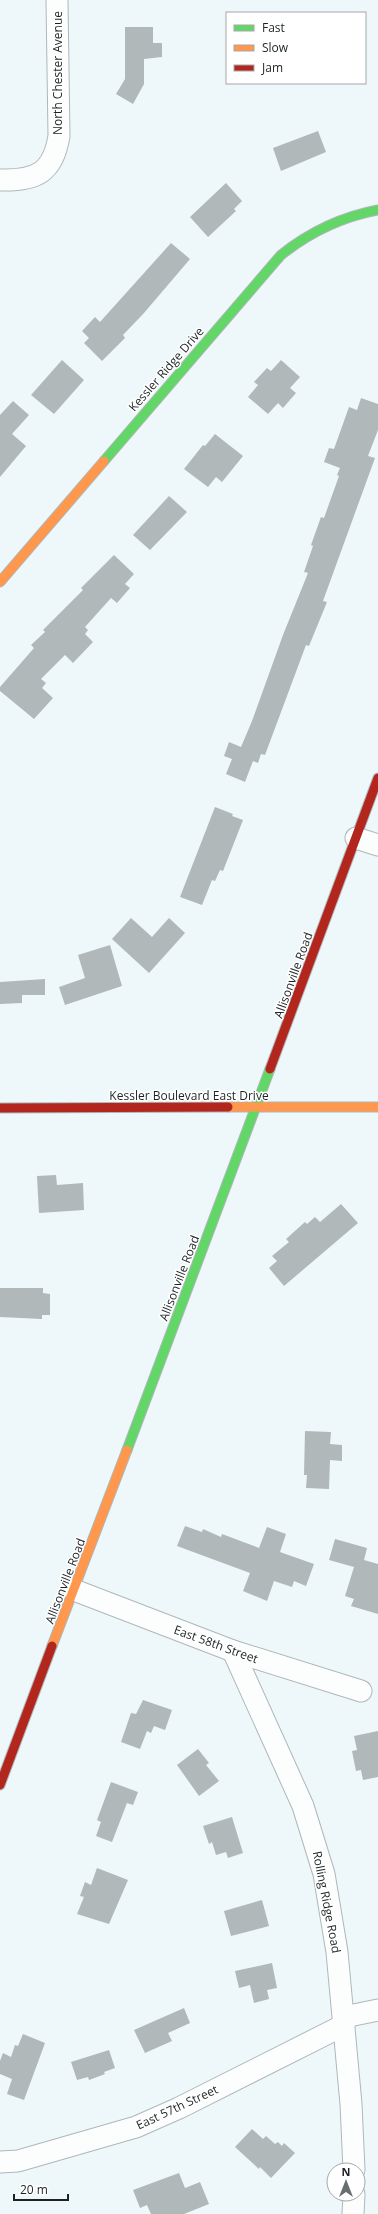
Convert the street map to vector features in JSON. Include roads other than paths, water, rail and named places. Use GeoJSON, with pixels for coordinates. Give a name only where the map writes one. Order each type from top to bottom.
{"type":"FeatureCollection","features":[{"type":"Feature","properties":{"kind":"main road","name":"Kessler Ridge Drive"},"geometry":{"type":"LineString","coordinates":[[0,582],[281,255],[314,230],[345,216],[378,210]]}},
{"type":"Feature","properties":{"kind":"main road","name":"Allisonville Road"},"geometry":{"type":"LineString","coordinates":[[0,1785],[256,1107],[378,778]]}},
{"type":"Feature","properties":{"kind":"main road","name":"Kessler Boulevard East Drive"},"geometry":{"type":"LineString","coordinates":[[0,1108],[378,1107]]}},
{"type":"Feature","properties":{"kind":"street","name":"North Chester Avenue"},"geometry":{"type":"LineString","coordinates":[[0,180],[32,176],[47,168],[56,149],[59,136],[57,0]]}},
{"type":"Feature","properties":{"kind":"street"},"geometry":{"type":"LineString","coordinates":[[356,838],[378,845]]}},
{"type":"Feature","properties":{"kind":"street","name":"East 58th Street"},"geometry":{"type":"LineString","coordinates":[[74,1590],[233,1652],[361,1692]]}},
{"type":"Feature","properties":{"kind":"street","name":"Rolling Ridge Road"},"geometry":{"type":"LineString","coordinates":[[233,1652],[303,1806],[317,1848],[332,1915],[344,2021],[351,2104],[354,2162]]}},
{"type":"Feature","properties":{"kind":"street","name":"East 57th Street"},"geometry":{"type":"LineString","coordinates":[[0,2162],[18,2161],[136,2127],[179,2108],[344,2021],[378,2010]]}},
{"type":"Feature","properties":{"kind":"street"},"geometry":{"type":"LineString","coordinates":[[353,2214],[354,2202]]}}]}
